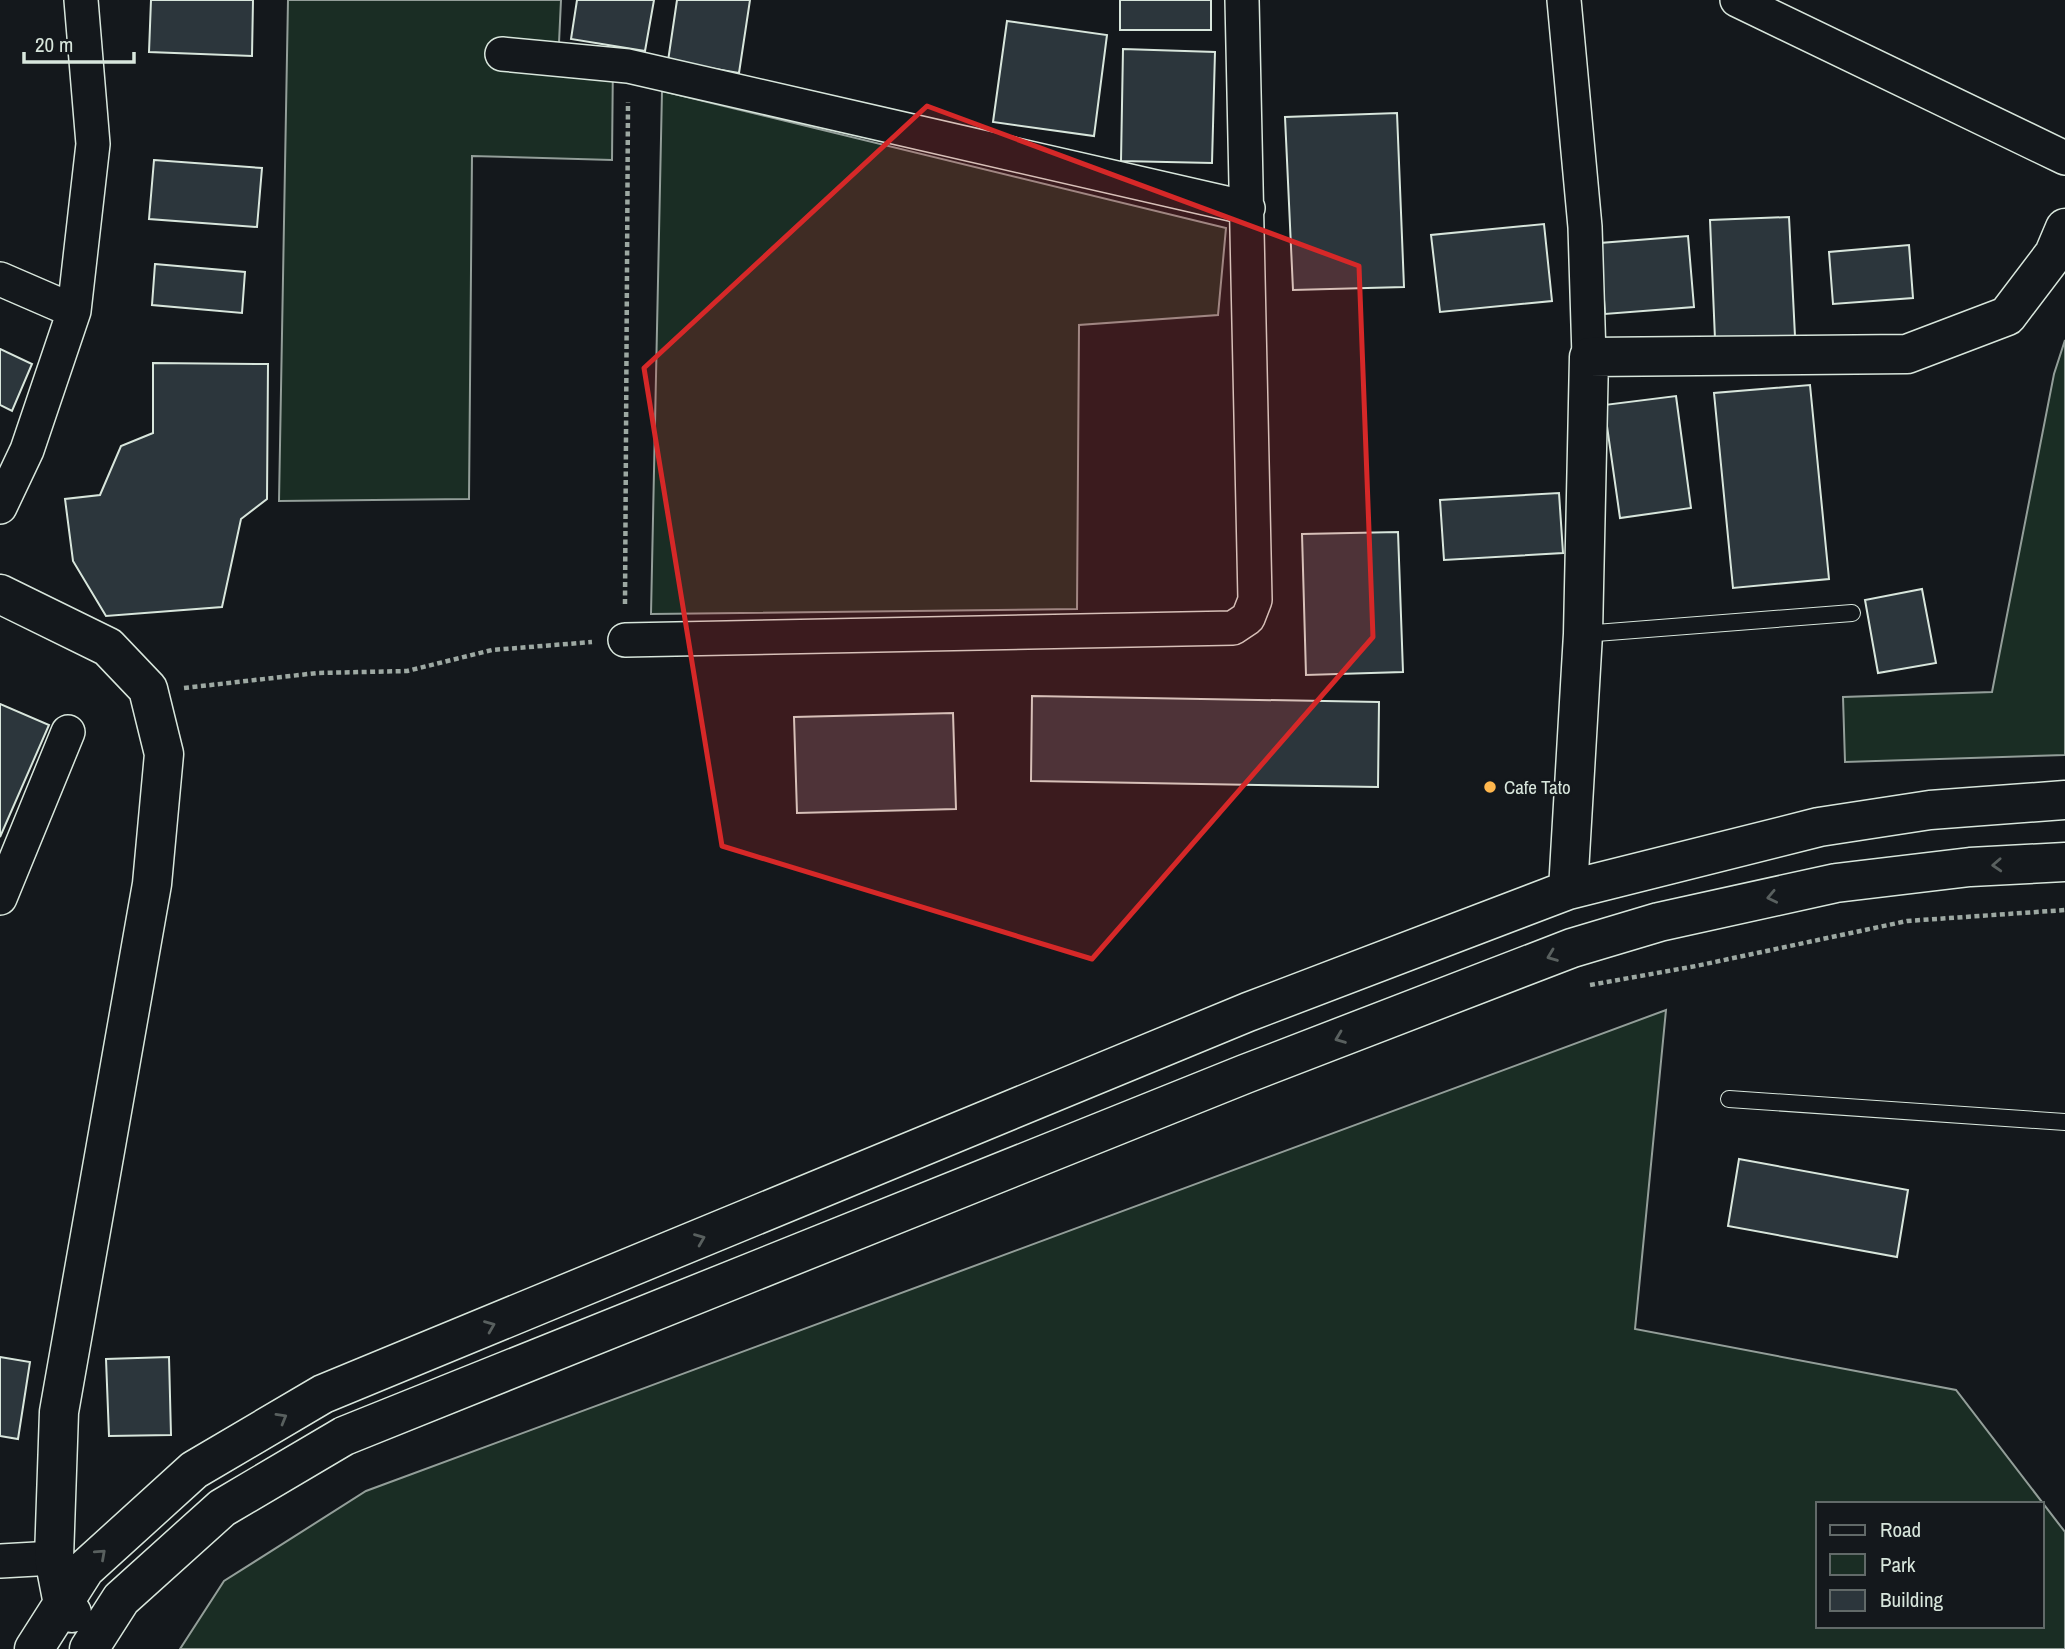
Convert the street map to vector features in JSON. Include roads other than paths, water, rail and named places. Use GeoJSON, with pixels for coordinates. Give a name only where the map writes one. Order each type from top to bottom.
{"type":"FeatureCollection","features":[{"type":"Feature","properties":{"kind":"main road"},"geometry":{"type":"LineString","coordinates":[[1569,890],[1583,634],[1588,356],[1907,354],[2007,316],[2054,254],[2065,228]]}},
{"type":"Feature","properties":{"kind":"main road"},"geometry":{"type":"LineString","coordinates":[[0,594],[108,647],[148,689],[164,754],[152,884],[60,1412],[54,1558],[63,1604],[92,1644],[121,1599],[222,1508],[344,1436],[1233,1079],[1572,948],[1659,922],[1836,883],[1970,867],[2065,862]]}},
{"type":"Feature","properties":{"kind":"main road"},"geometry":{"type":"LineString","coordinates":[[34,1649],[85,1569],[194,1469],[323,1394],[1248,1012],[1569,890],[1819,828],[1930,810],[2065,800]]}},
{"type":"Feature","properties":{"kind":"street"},"geometry":{"type":"LineString","coordinates":[[0,507],[27,450],[74,311],[93,144],[81,0]]}},
{"type":"Feature","properties":{"kind":"street"},"geometry":{"type":"LineString","coordinates":[[625,640],[1233,628],[1248,618],[1255,600],[1242,0]]}},
{"type":"Feature","properties":{"kind":"street"},"geometry":{"type":"LineString","coordinates":[[1563,0],[1585,227],[1588,356]]}},
{"type":"Feature","properties":{"kind":"street"},"geometry":{"type":"LineString","coordinates":[[1737,0],[2065,158]]}},
{"type":"Feature","properties":{"kind":"street"},"geometry":{"type":"LineString","coordinates":[[502,54],[628,66],[1248,208]]}},
{"type":"Feature","properties":{"kind":"street"},"geometry":{"type":"LineString","coordinates":[[0,279],[74,311]]}},
{"type":"Feature","properties":{"kind":"street"},"geometry":{"type":"LineString","coordinates":[[0,898],[68,732]]}},
{"type":"Feature","properties":{"kind":"street"},"geometry":{"type":"LineString","coordinates":[[0,1561],[54,1558]]}},
{"type":"Feature","properties":{"kind":"lane"},"geometry":{"type":"LineString","coordinates":[[1583,634],[1852,613]]}},
{"type":"Feature","properties":{"kind":"lane"},"geometry":{"type":"LineString","coordinates":[[1730,1099],[2065,1122]]}},
{"type":"Feature","properties":{"kind":"place","name":"Cafe Tato"},"geometry":{"type":"Point","coordinates":[1490,787]}}]}
